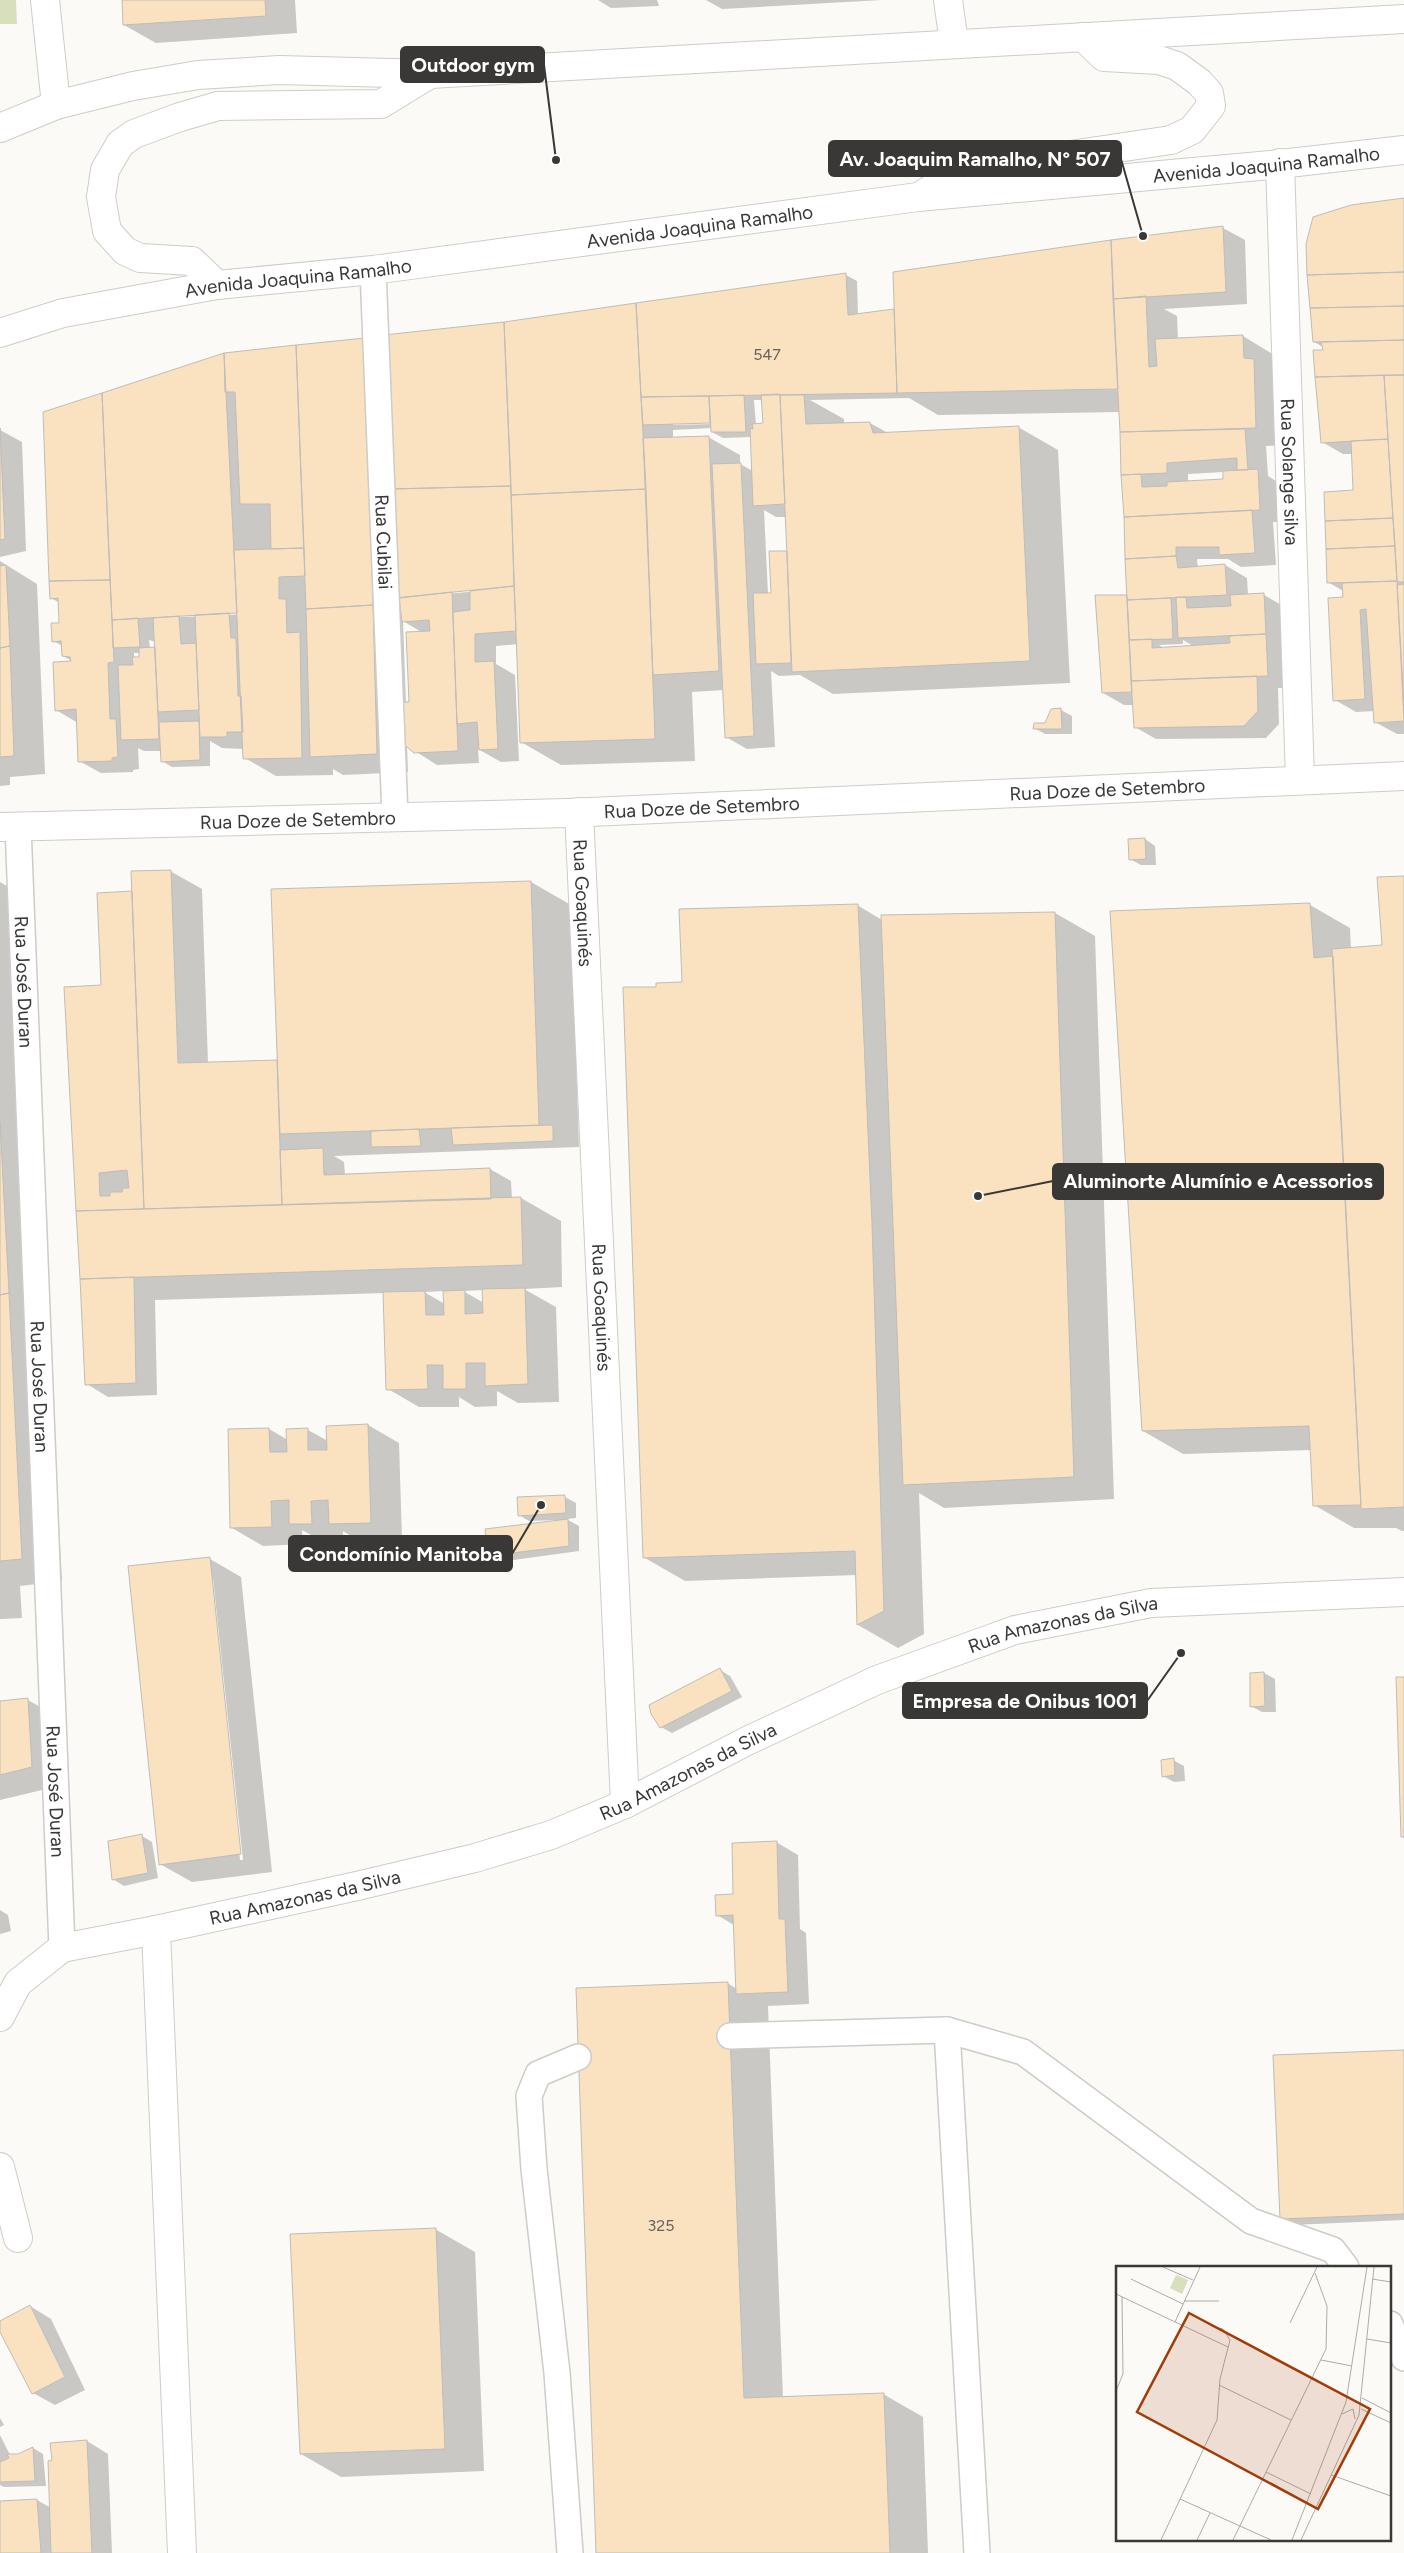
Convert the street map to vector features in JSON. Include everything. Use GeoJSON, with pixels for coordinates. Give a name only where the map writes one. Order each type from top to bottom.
{"type":"FeatureCollection","features":[{"type":"Feature","properties":{"kind":"street"},"geometry":{"type":"LineString","coordinates":[[45,0],[56,104]]}},
{"type":"Feature","properties":{"kind":"street"},"geometry":{"type":"LineString","coordinates":[[948,0],[954,43]]}},
{"type":"Feature","properties":{"kind":"street"},"geometry":{"type":"LineString","coordinates":[[0,128],[56,104],[133,86],[198,74],[279,70],[430,74],[1404,19]]}},
{"type":"Feature","properties":{"kind":"street"},"geometry":{"type":"LineString","coordinates":[[918,197],[957,172],[1171,140],[1192,130],[1211,106],[1209,93],[1199,82],[1177,66],[1159,60],[1104,57],[1082,37]]}},
{"type":"Feature","properties":{"kind":"street"},"geometry":{"type":"LineString","coordinates":[[218,285],[192,261],[140,258],[125,251],[107,230],[101,196],[105,170],[120,144],[134,134],[171,120],[218,106],[381,104],[430,74]]}},
{"type":"Feature","properties":{"kind":"street","name":"Avenida Joaquina Ramalho"},"geometry":{"type":"LineString","coordinates":[[0,334],[63,313],[218,285],[373,270],[918,197],[1404,150]]}},
{"type":"Feature","properties":{"kind":"street","name":"Rua Solange silva"},"geometry":{"type":"LineString","coordinates":[[1280,163],[1300,780]]}},
{"type":"Feature","properties":{"kind":"street","name":"Rua Doze de Setembro"},"geometry":{"type":"LineString","coordinates":[[9,827],[579,812],[1404,776]]}},
{"type":"Feature","properties":{"kind":"street","name":"Rua Goaquinés"},"geometry":{"type":"LineString","coordinates":[[579,812],[625,1804]]}},
{"type":"Feature","properties":{"kind":"street","name":"Rua Amazonas da Silva"},"geometry":{"type":"LineString","coordinates":[[0,2017],[18,1983],[62,1948],[156,1930],[357,1886],[475,1858],[552,1835],[625,1804],[747,1741],[877,1680],[1015,1630],[1151,1603],[1404,1592]]}},
{"type":"Feature","properties":{"kind":"street"},"geometry":{"type":"LineString","coordinates":[[156,1930],[182,2553]]}},
{"type":"Feature","properties":{"kind":"street"},"geometry":{"type":"LineString","coordinates":[[0,2167],[18,2238]]}},
{"type":"Feature","properties":{"kind":"lane","name":"Rua Cubilai"},"geometry":{"type":"LineString","coordinates":[[373,270],[395,816]]}},
{"type":"Feature","properties":{"kind":"lane","name":"Rua José Duran"},"geometry":{"type":"LineString","coordinates":[[9,827],[62,1948]]}},
{"type":"Feature","properties":{"kind":"lane"},"geometry":{"type":"LineString","coordinates":[[947,2030],[977,2553]]}},
{"type":"Feature","properties":{"kind":"lane"},"geometry":{"type":"LineString","coordinates":[[730,2036],[947,2030],[1023,2052],[1251,2221],[1334,2250],[1345,2266]]}},
{"type":"Feature","properties":{"kind":"lane"},"geometry":{"type":"LineString","coordinates":[[570,2553],[557,2373],[534,2169],[529,2096],[538,2074],[578,2057]]}},
{"type":"Feature","properties":{"kind":"lane"},"geometry":{"type":"LineString","coordinates":[[1392,2329],[1404,2358]]}},
{"type":"Feature","properties":{"kind":"green space"},"geometry":{"type":"Polygon","coordinates":[[[0,0],[16,0],[17,24],[0,24],[0,0]]]}},
{"type":"Feature","properties":{"kind":"building"},"geometry":{"type":"Polygon","coordinates":[[[122,0],[265,0],[266,16],[123,25],[122,0]]]}},
{"type":"Feature","properties":{"kind":"building"},"geometry":{"type":"Polygon","coordinates":[[[1404,198],[1404,272],[1307,275],[1306,244],[1313,217],[1351,205],[1404,198]]]}},
{"type":"Feature","properties":{"kind":"building"},"geometry":{"type":"Polygon","coordinates":[[[1223,226],[1226,292],[1113,299],[1111,240],[1223,226]]]}},
{"type":"Feature","properties":{"kind":"building"},"geometry":{"type":"Polygon","coordinates":[[[1111,240],[1118,389],[897,393],[893,272],[1111,240]]]}},
{"type":"Feature","properties":{"kind":"building"},"geometry":{"type":"Polygon","coordinates":[[[1404,272],[1404,306],[1310,308],[1307,275],[1404,272]]]}},
{"type":"Feature","properties":{"kind":"building"},"geometry":{"type":"Polygon","coordinates":[[[846,273],[848,315],[894,309],[897,393],[641,397],[636,303],[846,273]]]}},
{"type":"Feature","properties":{"kind":"building"},"geometry":{"type":"Polygon","coordinates":[[[1146,296],[1149,367],[1157,366],[1155,339],[1243,335],[1244,358],[1254,359],[1256,428],[1120,432],[1113,299],[1146,296]]]}},
{"type":"Feature","properties":{"kind":"building"},"geometry":{"type":"Polygon","coordinates":[[[636,303],[646,489],[511,495],[504,322],[636,303]]]}},
{"type":"Feature","properties":{"kind":"building"},"geometry":{"type":"Polygon","coordinates":[[[1404,306],[1404,340],[1313,342],[1310,308],[1404,306]]]}},
{"type":"Feature","properties":{"kind":"building"},"geometry":{"type":"Polygon","coordinates":[[[504,322],[511,486],[391,489],[384,335],[504,322]]]}},
{"type":"Feature","properties":{"kind":"building"},"geometry":{"type":"Polygon","coordinates":[[[365,338],[373,605],[306,609],[296,345],[365,338]]]}},
{"type":"Feature","properties":{"kind":"building"},"geometry":{"type":"Polygon","coordinates":[[[1404,340],[1404,375],[1315,377],[1313,350],[1323,350],[1321,342],[1404,340]]]}},
{"type":"Feature","properties":{"kind":"building"},"geometry":{"type":"Polygon","coordinates":[[[296,345],[304,548],[271,549],[270,504],[240,504],[235,392],[225,392],[224,353],[296,345]]]}},
{"type":"Feature","properties":{"kind":"building"},"geometry":{"type":"Polygon","coordinates":[[[224,353],[237,613],[112,620],[102,393],[224,353]]]}},
{"type":"Feature","properties":{"kind":"building"},"geometry":{"type":"Polygon","coordinates":[[[1384,375],[1404,375],[1404,582],[1397,582],[1384,375]]]}},
{"type":"Feature","properties":{"kind":"building"},"geometry":{"type":"Polygon","coordinates":[[[1384,375],[1388,439],[1321,443],[1315,377],[1384,375]]]}},
{"type":"Feature","properties":{"kind":"building"},"geometry":{"type":"Polygon","coordinates":[[[102,393],[110,580],[49,581],[43,412],[102,393]]]}},
{"type":"Feature","properties":{"kind":"building"},"geometry":{"type":"Polygon","coordinates":[[[744,395],[746,432],[711,432],[709,396],[744,395]]]}},
{"type":"Feature","properties":{"kind":"building"},"geometry":{"type":"Polygon","coordinates":[[[761,395],[780,395],[785,504],[753,506],[750,428],[753,429],[752,424],[763,423],[761,395]]]}},
{"type":"Feature","properties":{"kind":"building"},"geometry":{"type":"Polygon","coordinates":[[[780,395],[804,395],[806,424],[870,422],[873,433],[1019,426],[1030,661],[792,672],[780,395]]]}},
{"type":"Feature","properties":{"kind":"building"},"geometry":{"type":"Polygon","coordinates":[[[709,396],[710,423],[643,425],[641,397],[709,396]]]}},
{"type":"Feature","properties":{"kind":"building"},"geometry":{"type":"Polygon","coordinates":[[[0,428],[5,539],[0,540],[0,428]]]}},
{"type":"Feature","properties":{"kind":"building"},"geometry":{"type":"Polygon","coordinates":[[[1245,429],[1248,470],[1237,470],[1237,458],[1167,463],[1167,473],[1121,475],[1120,432],[1245,429]]]}},
{"type":"Feature","properties":{"kind":"building"},"geometry":{"type":"Polygon","coordinates":[[[709,436],[719,671],[653,675],[643,438],[709,436]]]}},
{"type":"Feature","properties":{"kind":"building"},"geometry":{"type":"Polygon","coordinates":[[[1388,439],[1393,518],[1325,521],[1324,492],[1353,490],[1351,441],[1388,439]]]}},
{"type":"Feature","properties":{"kind":"building"},"geometry":{"type":"Polygon","coordinates":[[[741,463],[754,736],[725,738],[712,464],[741,463]]]}},
{"type":"Feature","properties":{"kind":"building"},"geometry":{"type":"Polygon","coordinates":[[[1258,469],[1260,510],[1124,517],[1121,475],[1141,474],[1142,487],[1167,486],[1167,482],[1223,479],[1223,471],[1258,469]]]}},
{"type":"Feature","properties":{"kind":"building"},"geometry":{"type":"Polygon","coordinates":[[[511,486],[514,586],[395,598],[391,489],[511,486]]]}},
{"type":"Feature","properties":{"kind":"building"},"geometry":{"type":"Polygon","coordinates":[[[646,489],[655,739],[520,743],[511,495],[646,489]]]}},
{"type":"Feature","properties":{"kind":"building"},"geometry":{"type":"Polygon","coordinates":[[[1252,510],[1255,553],[1219,555],[1219,547],[1176,547],[1176,556],[1125,559],[1124,517],[1252,510]]]}},
{"type":"Feature","properties":{"kind":"building"},"geometry":{"type":"Polygon","coordinates":[[[1393,518],[1395,546],[1326,549],[1325,521],[1393,518]]]}},
{"type":"Feature","properties":{"kind":"building"},"geometry":{"type":"Polygon","coordinates":[[[1395,546],[1397,581],[1327,583],[1326,549],[1395,546]]]}},
{"type":"Feature","properties":{"kind":"building"},"geometry":{"type":"Polygon","coordinates":[[[304,548],[305,576],[279,577],[279,599],[286,599],[287,633],[300,632],[302,758],[243,759],[234,550],[304,548]]]}},
{"type":"Feature","properties":{"kind":"building"},"geometry":{"type":"Polygon","coordinates":[[[769,551],[787,551],[791,663],[756,664],[753,593],[771,593],[769,551]]]}},
{"type":"Feature","properties":{"kind":"building"},"geometry":{"type":"Polygon","coordinates":[[[1176,556],[1178,568],[1225,564],[1227,595],[1127,600],[1125,559],[1176,556]]]}},
{"type":"Feature","properties":{"kind":"building"},"geometry":{"type":"Polygon","coordinates":[[[6,565],[10,646],[0,648],[0,566],[6,565]]]}},
{"type":"Feature","properties":{"kind":"building"},"geometry":{"type":"Polygon","coordinates":[[[110,580],[114,662],[108,663],[110,719],[116,719],[118,757],[112,758],[112,761],[78,762],[76,709],[55,711],[53,662],[71,661],[70,657],[62,656],[61,641],[52,642],[51,623],[59,623],[58,598],[50,599],[49,581],[110,580]]]}},
{"type":"Feature","properties":{"kind":"building"},"geometry":{"type":"Polygon","coordinates":[[[1397,581],[1404,721],[1374,723],[1366,609],[1360,610],[1365,699],[1333,701],[1328,598],[1343,597],[1342,583],[1397,581]]]}},
{"type":"Feature","properties":{"kind":"building"},"geometry":{"type":"Polygon","coordinates":[[[1404,584],[1404,705],[1397,585],[1404,584]]]}},
{"type":"Feature","properties":{"kind":"building"},"geometry":{"type":"Polygon","coordinates":[[[514,586],[516,631],[475,634],[475,662],[494,661],[498,749],[479,750],[477,722],[457,724],[453,612],[470,610],[470,591],[514,586]]]}},
{"type":"Feature","properties":{"kind":"building"},"geometry":{"type":"Polygon","coordinates":[[[452,592],[458,751],[414,753],[401,742],[399,702],[409,702],[406,632],[430,631],[429,620],[402,622],[399,598],[452,592]]]}},
{"type":"Feature","properties":{"kind":"building"},"geometry":{"type":"Polygon","coordinates":[[[1264,593],[1266,634],[1178,638],[1176,597],[1186,597],[1187,608],[1231,606],[1230,595],[1264,593]]]}},
{"type":"Feature","properties":{"kind":"building"},"geometry":{"type":"Polygon","coordinates":[[[1095,595],[1127,595],[1132,692],[1102,693],[1095,595]]]}},
{"type":"Feature","properties":{"kind":"building"},"geometry":{"type":"Polygon","coordinates":[[[1171,598],[1173,639],[1129,640],[1127,600],[1171,598]]]}},
{"type":"Feature","properties":{"kind":"building"},"geometry":{"type":"Polygon","coordinates":[[[373,605],[377,754],[310,757],[306,609],[373,605]]]}},
{"type":"Feature","properties":{"kind":"building"},"geometry":{"type":"Polygon","coordinates":[[[229,613],[231,638],[236,638],[238,696],[241,696],[243,732],[227,732],[227,737],[200,737],[195,615],[229,613]]]}},
{"type":"Feature","properties":{"kind":"building"},"geometry":{"type":"Polygon","coordinates":[[[179,616],[181,644],[196,643],[199,710],[158,712],[153,618],[179,616]]]}},
{"type":"Feature","properties":{"kind":"building"},"geometry":{"type":"Polygon","coordinates":[[[138,618],[140,647],[113,648],[112,620],[138,618]]]}},
{"type":"Feature","properties":{"kind":"building"},"geometry":{"type":"Polygon","coordinates":[[[1266,634],[1268,676],[1131,681],[1129,640],[1152,639],[1152,648],[1230,643],[1229,636],[1266,634]]]}},
{"type":"Feature","properties":{"kind":"building"},"geometry":{"type":"Polygon","coordinates":[[[10,646],[14,756],[0,757],[0,648],[10,646]]]}},
{"type":"Feature","properties":{"kind":"building"},"geometry":{"type":"Polygon","coordinates":[[[155,647],[159,739],[121,740],[118,665],[133,665],[132,657],[139,657],[139,648],[155,647]]]}},
{"type":"Feature","properties":{"kind":"building"},"geometry":{"type":"Polygon","coordinates":[[[1257,676],[1258,711],[1244,726],[1134,728],[1131,681],[1257,676]]]}},
{"type":"Feature","properties":{"kind":"building"},"geometry":{"type":"Polygon","coordinates":[[[1061,708],[1062,729],[1033,729],[1034,723],[1045,723],[1051,709],[1061,708]]]}},
{"type":"Feature","properties":{"kind":"building"},"geometry":{"type":"Polygon","coordinates":[[[199,721],[200,760],[161,762],[159,722],[199,721]]]}},
{"type":"Feature","properties":{"kind":"building"},"geometry":{"type":"Polygon","coordinates":[[[1145,838],[1146,859],[1129,860],[1128,839],[1145,838]]]}},
{"type":"Feature","properties":{"kind":"building"},"geometry":{"type":"Polygon","coordinates":[[[171,870],[178,1063],[277,1060],[282,1205],[144,1209],[131,871],[171,870]]]}},
{"type":"Feature","properties":{"kind":"building"},"geometry":{"type":"Polygon","coordinates":[[[1404,876],[1404,1507],[1361,1509],[1332,949],[1382,945],[1377,877],[1404,876]]]}},
{"type":"Feature","properties":{"kind":"building"},"geometry":{"type":"Polygon","coordinates":[[[531,881],[539,1125],[280,1134],[271,889],[531,881]]]}},
{"type":"Feature","properties":{"kind":"building"},"geometry":{"type":"Polygon","coordinates":[[[132,891],[144,1209],[76,1211],[64,987],[101,985],[97,893],[132,891]],[[127,1170],[99,1173],[100,1196],[110,1196],[110,1192],[122,1192],[123,1188],[129,1188],[127,1170]]]}},
{"type":"Feature","properties":{"kind":"building"},"geometry":{"type":"Polygon","coordinates":[[[1310,903],[1314,958],[1333,956],[1361,1505],[1313,1506],[1309,1426],[1142,1431],[1110,911],[1310,903]]]}},
{"type":"Feature","properties":{"kind":"building"},"geometry":{"type":"Polygon","coordinates":[[[858,904],[872,1223],[884,1611],[857,1625],[855,1551],[643,1558],[623,987],[656,987],[656,983],[682,982],[679,909],[858,904]]]}},
{"type":"Feature","properties":{"kind":"building"},"geometry":{"type":"Polygon","coordinates":[[[1055,912],[1074,1477],[903,1485],[881,915],[1055,912]]]}},
{"type":"Feature","properties":{"kind":"building"},"geometry":{"type":"Polygon","coordinates":[[[0,1122],[9,1293],[0,1295],[0,1122]]]}},
{"type":"Feature","properties":{"kind":"building"},"geometry":{"type":"Polygon","coordinates":[[[553,1125],[553,1141],[453,1145],[451,1128],[553,1125]]]}},
{"type":"Feature","properties":{"kind":"building"},"geometry":{"type":"Polygon","coordinates":[[[419,1129],[421,1146],[371,1147],[371,1131],[419,1129]]]}},
{"type":"Feature","properties":{"kind":"building"},"geometry":{"type":"Polygon","coordinates":[[[323,1148],[324,1175],[490,1168],[491,1199],[282,1205],[280,1150],[323,1148]]]}},
{"type":"Feature","properties":{"kind":"building"},"geometry":{"type":"Polygon","coordinates":[[[521,1197],[523,1265],[80,1279],[76,1211],[521,1197]]]}},
{"type":"Feature","properties":{"kind":"building"},"geometry":{"type":"Polygon","coordinates":[[[134,1277],[136,1383],[85,1385],[80,1279],[134,1277]]]}},
{"type":"Feature","properties":{"kind":"building"},"geometry":{"type":"Polygon","coordinates":[[[525,1288],[528,1384],[485,1386],[485,1363],[466,1363],[466,1389],[443,1389],[443,1365],[427,1365],[428,1389],[386,1390],[383,1292],[425,1291],[426,1315],[444,1315],[443,1291],[465,1290],[465,1314],[483,1313],[482,1289],[525,1288]]]}},
{"type":"Feature","properties":{"kind":"building"},"geometry":{"type":"Polygon","coordinates":[[[9,1293],[22,1559],[0,1561],[0,1295],[9,1293]]]}},
{"type":"Feature","properties":{"kind":"building"},"geometry":{"type":"Polygon","coordinates":[[[368,1424],[371,1523],[329,1524],[328,1500],[311,1501],[312,1524],[289,1524],[289,1500],[271,1501],[272,1527],[230,1528],[228,1429],[269,1428],[270,1452],[287,1452],[286,1429],[308,1428],[308,1450],[327,1450],[326,1426],[368,1424]]]}},
{"type":"Feature","properties":{"kind":"building"},"geometry":{"type":"Polygon","coordinates":[[[565,1495],[566,1513],[518,1516],[517,1497],[565,1495]]]}},
{"type":"Feature","properties":{"kind":"building"},"geometry":{"type":"Polygon","coordinates":[[[568,1519],[569,1546],[488,1556],[485,1529],[568,1519]]]}},
{"type":"Feature","properties":{"kind":"building"},"geometry":{"type":"Polygon","coordinates":[[[210,1557],[241,1854],[159,1865],[128,1566],[210,1557]]]}},
{"type":"Feature","properties":{"kind":"building"},"geometry":{"type":"Polygon","coordinates":[[[720,1668],[732,1691],[660,1728],[651,1714],[649,1705],[720,1668]]]}},
{"type":"Feature","properties":{"kind":"building"},"geometry":{"type":"Polygon","coordinates":[[[1264,1672],[1265,1706],[1250,1707],[1250,1673],[1264,1672]]]}},
{"type":"Feature","properties":{"kind":"building"},"geometry":{"type":"Polygon","coordinates":[[[1396,1677],[1404,1677],[1404,1837],[1401,1837],[1396,1677]]]}},
{"type":"Feature","properties":{"kind":"building"},"geometry":{"type":"Polygon","coordinates":[[[28,1698],[32,1767],[0,1775],[0,1701],[28,1698]]]}},
{"type":"Feature","properties":{"kind":"building"},"geometry":{"type":"Polygon","coordinates":[[[1174,1758],[1175,1775],[1162,1777],[1161,1760],[1174,1758]]]}},
{"type":"Feature","properties":{"kind":"building"},"geometry":{"type":"Polygon","coordinates":[[[142,1834],[148,1873],[112,1880],[108,1841],[142,1834]]]}},
{"type":"Feature","properties":{"kind":"building"},"geometry":{"type":"Polygon","coordinates":[[[777,1841],[779,1919],[785,1919],[788,1992],[736,1994],[733,1915],[716,1916],[715,1895],[733,1894],[732,1843],[777,1841]]]}},
{"type":"Feature","properties":{"kind":"building"},"geometry":{"type":"Polygon","coordinates":[[[728,1982],[744,2398],[884,2393],[890,2553],[596,2553],[576,1988],[728,1982]]]}},
{"type":"Feature","properties":{"kind":"building"},"geometry":{"type":"Polygon","coordinates":[[[1404,2050],[1404,2214],[1280,2219],[1273,2055],[1404,2050]]]}},
{"type":"Feature","properties":{"kind":"building"},"geometry":{"type":"Polygon","coordinates":[[[436,2228],[445,2449],[300,2454],[290,2234],[436,2228]]]}},
{"type":"Feature","properties":{"kind":"building"},"geometry":{"type":"Polygon","coordinates":[[[30,2305],[65,2377],[32,2394],[0,2332],[0,2321],[30,2305]]]}},
{"type":"Feature","properties":{"kind":"building"},"geometry":{"type":"Polygon","coordinates":[[[87,2440],[92,2553],[51,2553],[48,2461],[52,2460],[50,2443],[87,2440]]]}},
{"type":"Feature","properties":{"kind":"building"},"geometry":{"type":"Polygon","coordinates":[[[33,2447],[35,2481],[0,2482],[0,2462],[9,2458],[7,2454],[18,2454],[33,2447]]]}},
{"type":"Feature","properties":{"kind":"building"},"geometry":{"type":"Polygon","coordinates":[[[37,2499],[41,2553],[0,2553],[0,2501],[37,2499]]]}},
{"type":"Feature","properties":{"kind":"place","name":"Outdoor gym"},"geometry":{"type":"Point","coordinates":[556,160]}},
{"type":"Feature","properties":{"kind":"place","name":"Av. Joaquim Ramalho, N° 507"},"geometry":{"type":"Point","coordinates":[1143,236]}},
{"type":"Feature","properties":{"kind":"place","name":"Aluminorte Alumínio e Acessorios"},"geometry":{"type":"Point","coordinates":[978,1196]}},
{"type":"Feature","properties":{"kind":"place","name":"Condomínio Manitoba"},"geometry":{"type":"Point","coordinates":[541,1505]}},
{"type":"Feature","properties":{"kind":"place","name":"Empresa de Onibus 1001"},"geometry":{"type":"Point","coordinates":[1181,1653]}}]}
